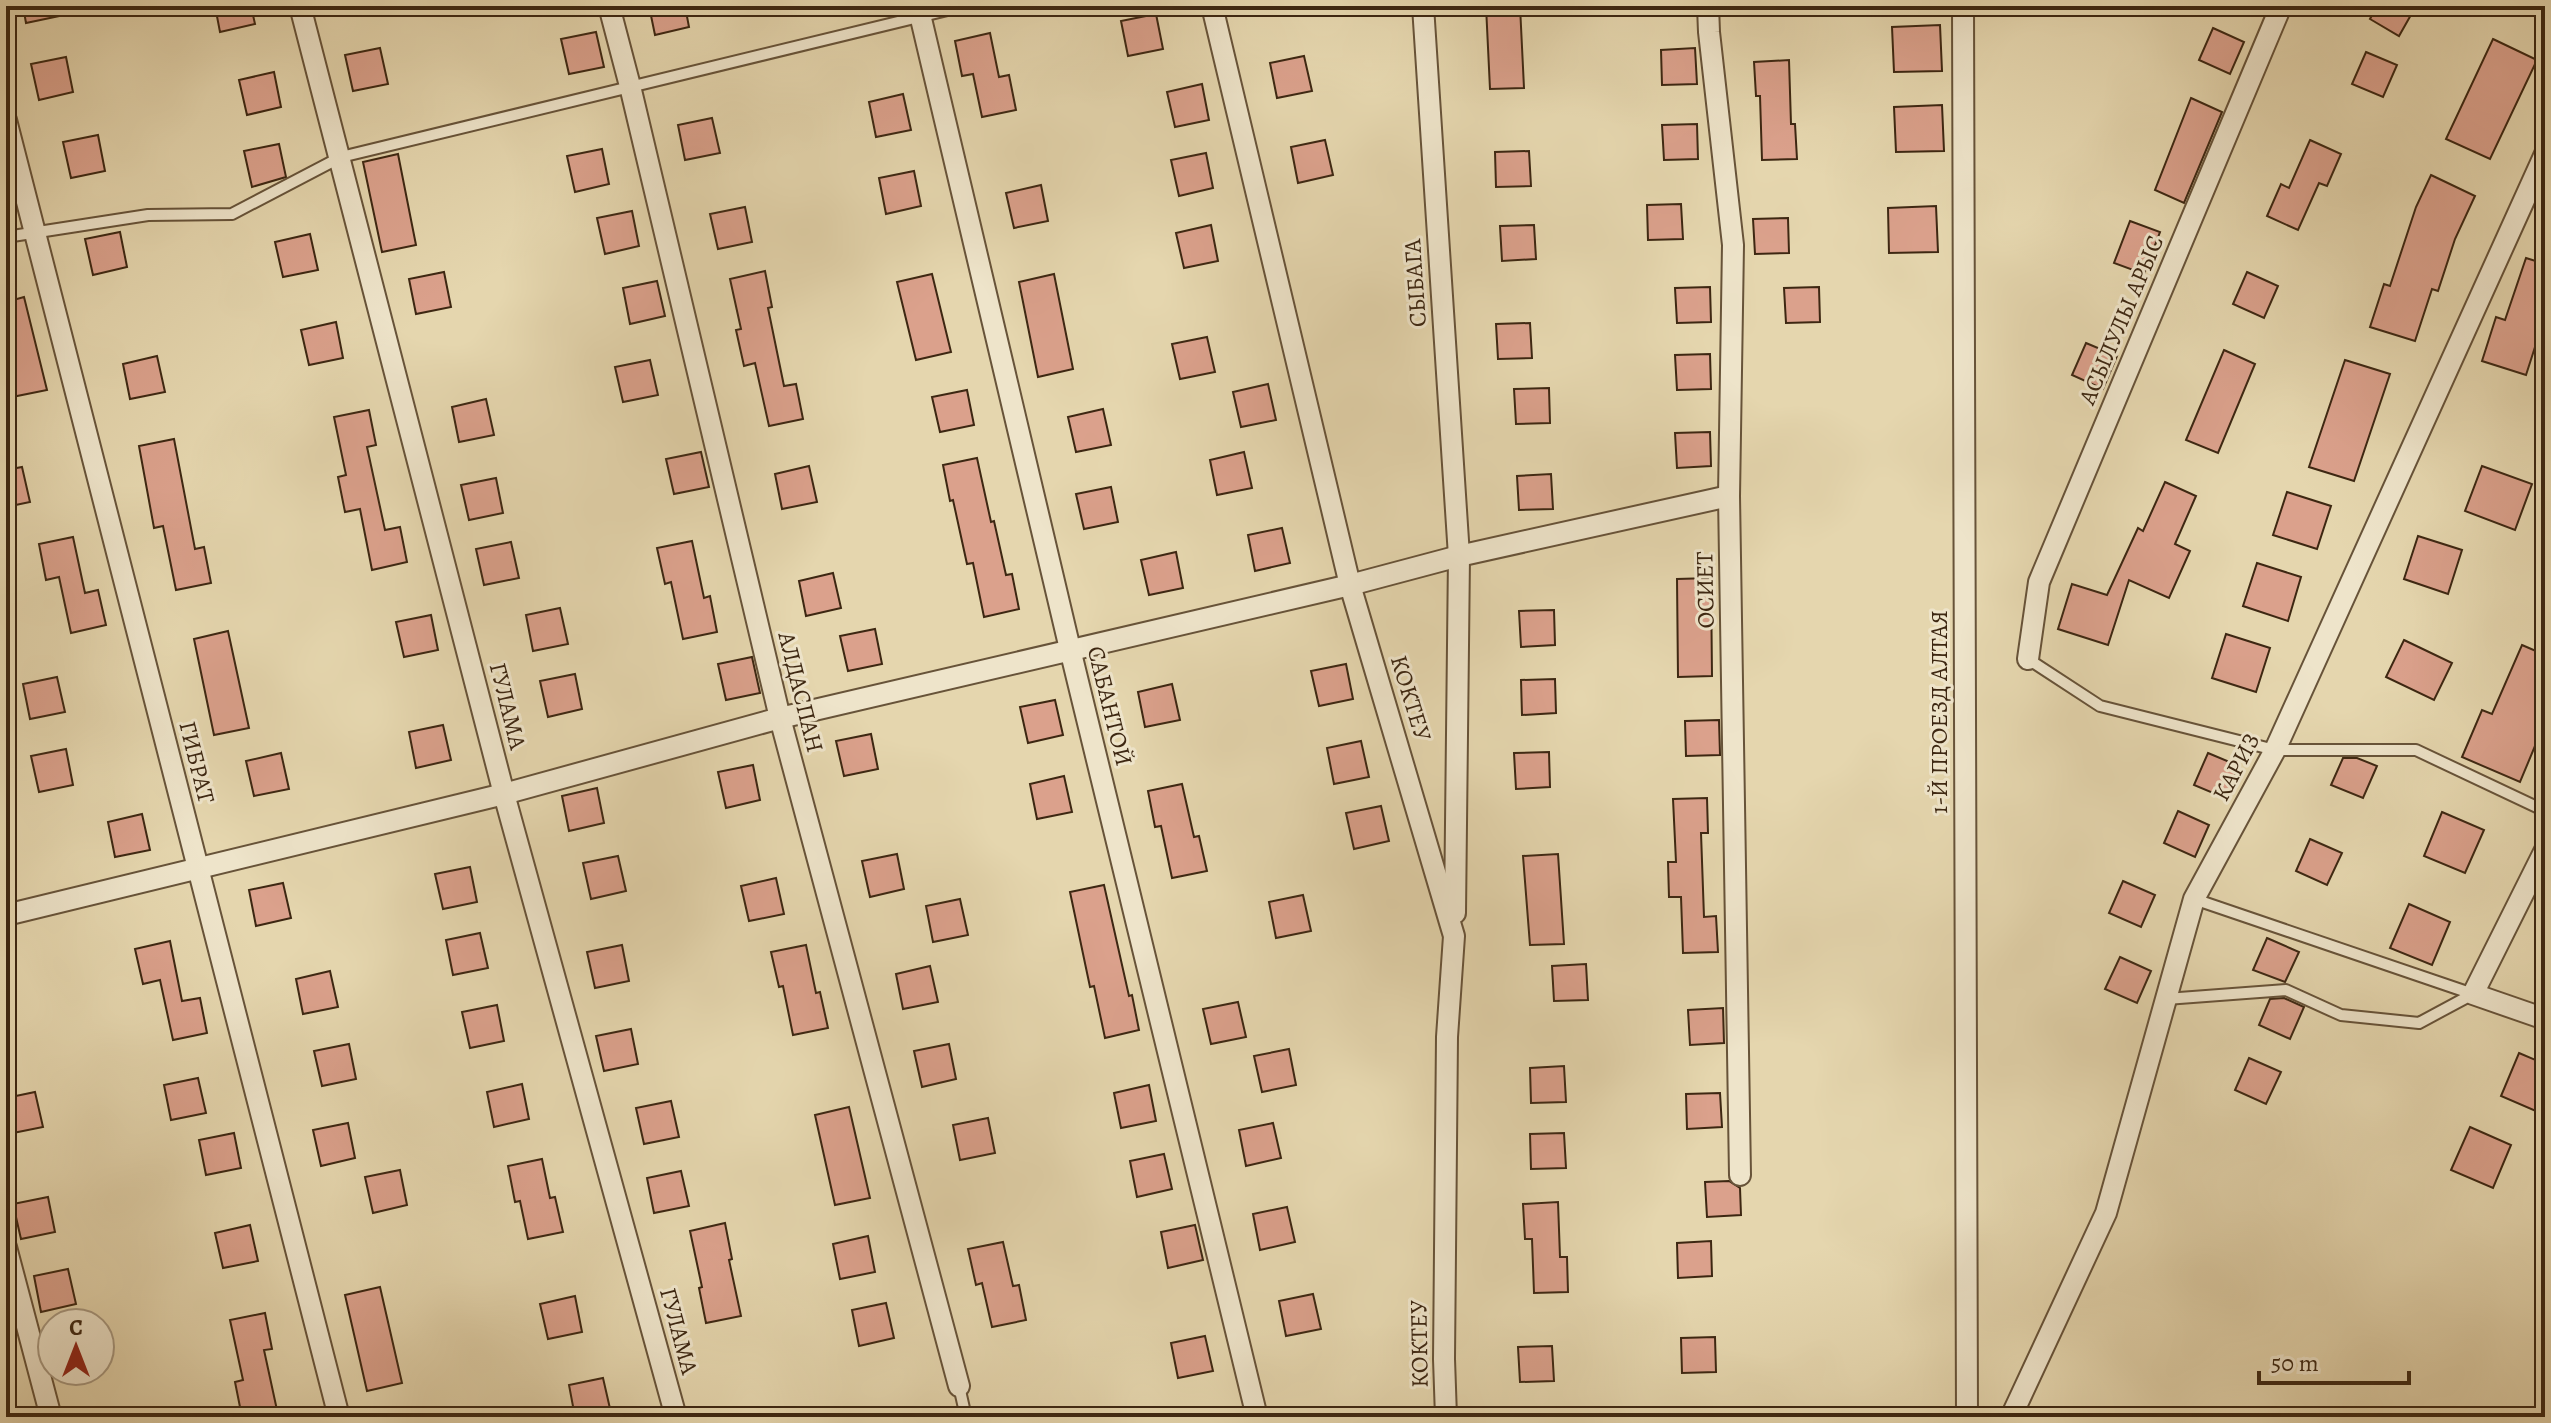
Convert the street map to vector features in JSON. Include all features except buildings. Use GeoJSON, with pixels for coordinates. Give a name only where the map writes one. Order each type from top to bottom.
{"type":"FeatureCollection","features":[{"type":"Feature","properties":{"kind":"street","name":"ГУЛАМА"},"geometry":{"type":"LineString","coordinates":[[300,6],[504,794],[676,1417]]}},
{"type":"Feature","properties":{"kind":"street","name":"АЛДАСПАН"},"geometry":{"type":"LineString","coordinates":[[609,6],[780,718],[959,1386]]}},
{"type":"Feature","properties":{"kind":"street","name":"КОКТЕУ"},"geometry":{"type":"LineString","coordinates":[[1212,6],[1350,585],[1454,936],[1447,1037],[1446,1417]]}},
{"type":"Feature","properties":{"kind":"street","name":"СЫБАГА"},"geometry":{"type":"LineString","coordinates":[[1423,6],[1459,556],[1454,936]]}},
{"type":"Feature","properties":{"kind":"street","name":"ОСИЕТ"},"geometry":{"type":"LineString","coordinates":[[1708,6],[1733,245],[1729,496],[1740,1175]]}},
{"type":"Feature","properties":{"kind":"street","name":"1-Й ПРОЕЗД АЛТАЯ"},"geometry":{"type":"LineString","coordinates":[[1963,6],[1967,1417]]}},
{"type":"Feature","properties":{"kind":"street","name":"АСЫЛУЛЫ АРЫС"},"geometry":{"type":"LineString","coordinates":[[2028,659],[2039,582],[2281,6]]}},
{"type":"Feature","properties":{"kind":"street","name":"САБАНТОЙ"},"geometry":{"type":"LineString","coordinates":[[920,12],[1070,649],[1257,1417]]}},
{"type":"Feature","properties":{"kind":"street","name":"ГИБРАТ"},"geometry":{"type":"LineString","coordinates":[[6,120],[339,1417]]}},
{"type":"Feature","properties":{"kind":"street","name":"КАРИЗ"},"geometry":{"type":"LineString","coordinates":[[2011,1417],[2106,1213],[2194,899],[2275,750],[2545,154]]}},
{"type":"Feature","properties":{"kind":"street"},"geometry":{"type":"LineString","coordinates":[[6,915],[504,794],[780,718],[1350,585],[1459,556],[1729,496]]}},
{"type":"Feature","properties":{"kind":"street"},"geometry":{"type":"LineString","coordinates":[[2545,850],[2473,994],[2545,1019]]}},
{"type":"Feature","properties":{"kind":"street"},"geometry":{"type":"LineString","coordinates":[[6,1247],[51,1417]]}},
{"type":"Feature","properties":{"kind":"lane"},"geometry":{"type":"LineString","coordinates":[[6,237],[148,215],[232,214],[341,157],[920,12],[964,6]]}},
{"type":"Feature","properties":{"kind":"lane"},"geometry":{"type":"LineString","coordinates":[[2028,659],[2100,706],[2275,750],[2416,750],[2545,811]]}},
{"type":"Feature","properties":{"kind":"lane"},"geometry":{"type":"LineString","coordinates":[[2194,899],[2473,994]]}},
{"type":"Feature","properties":{"kind":"lane"},"geometry":{"type":"LineString","coordinates":[[2166,999],[2286,990],[2341,1015],[2419,1023],[2473,994]]}},
{"type":"Feature","properties":{"kind":"lane"},"geometry":{"type":"LineString","coordinates":[[959,1386],[966,1417]]}}]}
